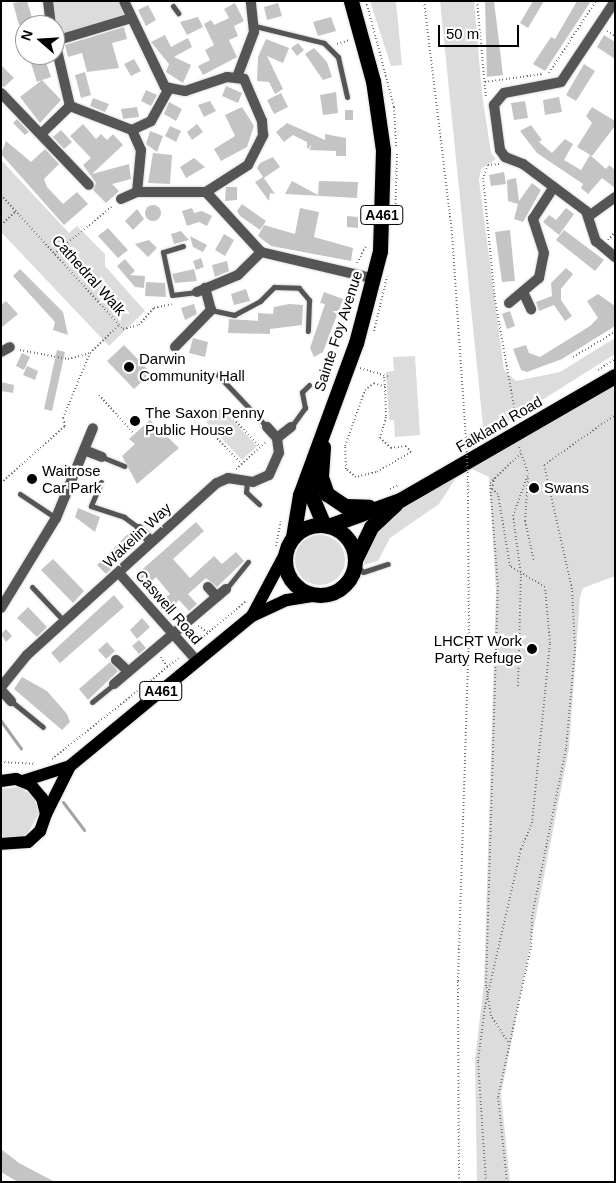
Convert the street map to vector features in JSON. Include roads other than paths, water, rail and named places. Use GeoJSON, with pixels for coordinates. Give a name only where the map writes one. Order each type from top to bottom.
{"type":"FeatureCollection","features":[{"type":"Feature","properties":{"kind":"highway","name":"Sainte Foy Avenue"},"geometry":{"type":"LineString","coordinates":[[293,537],[296,510],[375,279],[383,150],[373,82],[352,1]]}},
{"type":"Feature","properties":{"kind":"highway","name":"Falkland Road"},"geometry":{"type":"LineString","coordinates":[[355,562],[372,527],[400,500],[515,427],[615,376]]}},
{"type":"Feature","properties":{"kind":"highway"},"geometry":{"type":"LineString","coordinates":[[325,423],[323,488],[345,506],[378,508]]}},
{"type":"Feature","properties":{"kind":"highway","name":"Sainte Foy Avenue"},"geometry":{"type":"LineString","coordinates":[[311,463],[312,496],[326,525]]}},
{"type":"Feature","properties":{"kind":"highway","name":"Falkland Road"},"geometry":{"type":"LineString","coordinates":[[326,525],[400,500]]}},
{"type":"Feature","properties":{"kind":"highway"},"geometry":{"type":"LineString","coordinates":[[326,525],[348,538],[355,562]]}},
{"type":"Feature","properties":{"kind":"highway","name":"A461"},"geometry":{"type":"LineString","coordinates":[[285,554],[293,537],[308,527],[326,525]]}},
{"type":"Feature","properties":{"kind":"highway"},"geometry":{"type":"LineString","coordinates":[[285,554],[291,581],[317,595]]}},
{"type":"Feature","properties":{"kind":"highway","name":"A461"},"geometry":{"type":"LineString","coordinates":[[317,595],[345,585],[355,562]]}},
{"type":"Feature","properties":{"kind":"main road","name":"A461"},"geometry":{"type":"LineString","coordinates":[[252,616],[285,554]]}},
{"type":"Feature","properties":{"kind":"main road","name":"A461"},"geometry":{"type":"LineString","coordinates":[[4,778],[23,780],[70,766],[252,616],[287,600],[317,595]]}},
{"type":"Feature","properties":{"kind":"main road","name":"A461"},"geometry":{"type":"LineString","coordinates":[[2,845],[28,842],[40,831],[46,814],[70,766]]}},
{"type":"Feature","properties":{"kind":"main road"},"geometry":{"type":"LineString","coordinates":[[23,780],[42,798],[46,814]]}},
{"type":"Feature","properties":{"kind":"street"},"geometry":{"type":"LineString","coordinates":[[48,1],[50,15]]}},
{"type":"Feature","properties":{"kind":"street"},"geometry":{"type":"LineString","coordinates":[[124,1],[159,80],[169,88],[192,90],[238,77]]}},
{"type":"Feature","properties":{"kind":"street"},"geometry":{"type":"LineString","coordinates":[[238,77],[255,26],[251,1]]}},
{"type":"Feature","properties":{"kind":"street"},"geometry":{"type":"LineString","coordinates":[[615,1],[560,82],[497,97],[500,150],[505,157],[523,164],[589,216],[596,241],[615,257]]}},
{"type":"Feature","properties":{"kind":"street"},"geometry":{"type":"LineString","coordinates":[[65,39],[131,18]]}},
{"type":"Feature","properties":{"kind":"street"},"geometry":{"type":"LineString","coordinates":[[60,65],[70,106]]}},
{"type":"Feature","properties":{"kind":"street"},"geometry":{"type":"LineString","coordinates":[[121,198],[137,192],[206,192],[248,165],[260,148],[262,121],[248,85],[238,77]]}},
{"type":"Feature","properties":{"kind":"street"},"geometry":{"type":"LineString","coordinates":[[70,106],[132,130],[151,121],[169,88]]}},
{"type":"Feature","properties":{"kind":"street"},"geometry":{"type":"LineString","coordinates":[[1,93],[89,185]]}},
{"type":"Feature","properties":{"kind":"street"},"geometry":{"type":"LineString","coordinates":[[41,134],[70,106]]}},
{"type":"Feature","properties":{"kind":"street"},"geometry":{"type":"LineString","coordinates":[[132,130],[140,150],[137,192]]}},
{"type":"Feature","properties":{"kind":"street"},"geometry":{"type":"LineString","coordinates":[[509,303],[524,294],[543,268],[544,254],[533,219],[554,187]]}},
{"type":"Feature","properties":{"kind":"street"},"geometry":{"type":"LineString","coordinates":[[206,192],[261,252],[375,279]]}},
{"type":"Feature","properties":{"kind":"street"},"geometry":{"type":"LineString","coordinates":[[589,216],[615,197]]}},
{"type":"Feature","properties":{"kind":"street"},"geometry":{"type":"LineString","coordinates":[[175,348],[211,310],[201,290],[238,276],[261,252]]}},
{"type":"Feature","properties":{"kind":"street"},"geometry":{"type":"LineString","coordinates":[[524,294],[531,309]]}},
{"type":"Feature","properties":{"kind":"street"},"geometry":{"type":"LineString","coordinates":[[247,481],[262,479],[274,468],[280,453],[272,433],[291,427]]}},
{"type":"Feature","properties":{"kind":"street"},"geometry":{"type":"LineString","coordinates":[[1,608],[56,518],[93,428]]}},
{"type":"Feature","properties":{"kind":"street"},"geometry":{"type":"LineString","coordinates":[[84,450],[102,457]]}},
{"type":"Feature","properties":{"kind":"street","name":"Wakelin Way"},"geometry":{"type":"LineString","coordinates":[[1,688],[16,665],[119,573],[151,541],[228,478],[247,481]]}},
{"type":"Feature","properties":{"kind":"street"},"geometry":{"type":"LineString","coordinates":[[139,529],[151,541]]}},
{"type":"Feature","properties":{"kind":"street","name":"Caswell Road"},"geometry":{"type":"LineString","coordinates":[[119,573],[197,661]]}},
{"type":"Feature","properties":{"kind":"street"},"geometry":{"type":"LineString","coordinates":[[208,587],[217,597]]}},
{"type":"Feature","properties":{"kind":"street"},"geometry":{"type":"LineString","coordinates":[[114,684],[226,589]]}},
{"type":"Feature","properties":{"kind":"street"},"geometry":{"type":"LineString","coordinates":[[116,660],[128,671]]}},
{"type":"Feature","properties":{"kind":"street"},"geometry":{"type":"LineString","coordinates":[[1,688],[11,701]]}},
{"type":"Feature","properties":{"kind":"lane"},"geometry":{"type":"LineString","coordinates":[[174,6],[178,13]]}},
{"type":"Feature","properties":{"kind":"lane"},"geometry":{"type":"LineString","coordinates":[[255,26],[279,28],[327,46],[338,57],[348,98]]}},
{"type":"Feature","properties":{"kind":"lane"},"geometry":{"type":"LineString","coordinates":[[183,246],[163,252],[172,295],[201,290]]}},
{"type":"Feature","properties":{"kind":"lane"},"geometry":{"type":"LineString","coordinates":[[211,310],[234,315],[260,301],[274,287],[300,288],[309,300],[308,331]]}},
{"type":"Feature","properties":{"kind":"lane"},"geometry":{"type":"LineString","coordinates":[[217,374],[272,433]]}},
{"type":"Feature","properties":{"kind":"lane"},"geometry":{"type":"LineString","coordinates":[[291,427],[305,408],[302,392],[309,385]]}},
{"type":"Feature","properties":{"kind":"lane"},"geometry":{"type":"LineString","coordinates":[[102,457],[124,466]]}},
{"type":"Feature","properties":{"kind":"lane"},"geometry":{"type":"LineString","coordinates":[[247,481],[246,492],[259,504]]}},
{"type":"Feature","properties":{"kind":"lane"},"geometry":{"type":"LineString","coordinates":[[102,482],[92,506],[124,517],[139,529]]}},
{"type":"Feature","properties":{"kind":"lane"},"geometry":{"type":"LineString","coordinates":[[20,494],[56,518]]}},
{"type":"Feature","properties":{"kind":"lane"},"geometry":{"type":"LineString","coordinates":[[226,589],[248,562]]}},
{"type":"Feature","properties":{"kind":"lane"},"geometry":{"type":"LineString","coordinates":[[355,562],[363,572],[388,564]]}},
{"type":"Feature","properties":{"kind":"lane"},"geometry":{"type":"LineString","coordinates":[[32,587],[64,621]]}},
{"type":"Feature","properties":{"kind":"lane"},"geometry":{"type":"LineString","coordinates":[[92,702],[114,684]]}},
{"type":"Feature","properties":{"kind":"lane"},"geometry":{"type":"LineString","coordinates":[[11,701],[43,727]]}},
{"type":"Feature","properties":{"kind":"waterway"},"geometry":{"type":"LineString","coordinates":[[1,721],[21,749]]}},
{"type":"Feature","properties":{"kind":"waterway"},"geometry":{"type":"LineString","coordinates":[[63,802],[84,830]]}},
{"type":"Feature","properties":{"kind":"place","name":"Darwin Community Hall"},"geometry":{"type":"Point","coordinates":[129,367]}},
{"type":"Feature","properties":{"kind":"place","name":"The Saxon Penny Public House"},"geometry":{"type":"Point","coordinates":[135,421]}},
{"type":"Feature","properties":{"kind":"place","name":"Waitrose Car Park"},"geometry":{"type":"Point","coordinates":[32,479]}},
{"type":"Feature","properties":{"kind":"place","name":"Swans"},"geometry":{"type":"Point","coordinates":[534,488]}},
{"type":"Feature","properties":{"kind":"place","name":"LHCRT Work Party Refuge"},"geometry":{"type":"Point","coordinates":[532,649]}}]}
